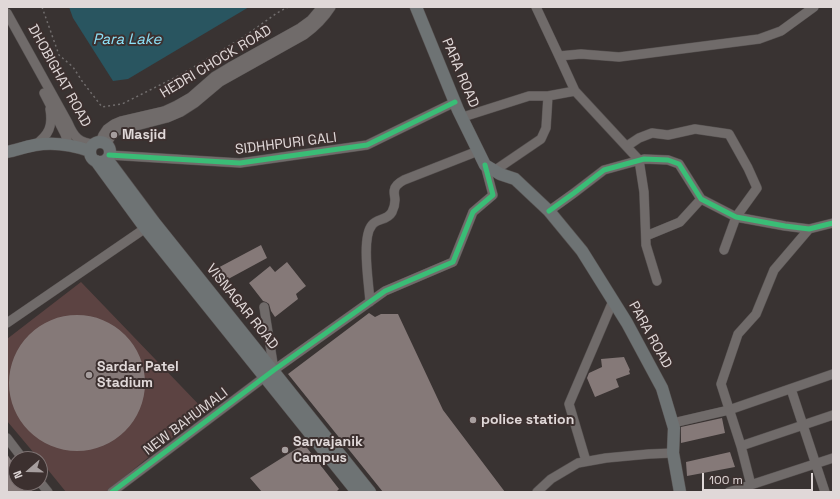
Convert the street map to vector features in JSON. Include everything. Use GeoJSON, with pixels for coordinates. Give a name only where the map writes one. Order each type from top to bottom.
{"type":"FeatureCollection","features":[{"type":"Feature","properties":{"kind":"main road","name":"PARA ROAD"},"geometry":{"type":"LineString","coordinates":[[416,7],[455,102],[478,151],[490,168],[500,174],[516,179],[549,210],[582,251],[627,323],[662,388],[673,423],[673,453],[680,492]]}},
{"type":"Feature","properties":{"kind":"main road"},"geometry":{"type":"LineString","coordinates":[[7,152],[35,145],[52,144],[100,151]]}},
{"type":"Feature","properties":{"kind":"main road","name":"VISNAGAR ROAD"},"geometry":{"type":"LineString","coordinates":[[100,151],[150,225],[269,374],[357,492]]}},
{"type":"Feature","properties":{"kind":"main road","name":"VISNAGAR ROAD"},"geometry":{"type":"LineString","coordinates":[[269,374],[370,492]]}},
{"type":"Feature","properties":{"kind":"street","name":"HEDRI CHOCK ROAD"},"geometry":{"type":"LineString","coordinates":[[100,151],[103,135],[114,124],[164,111],[177,105],[191,97],[220,73],[300,28],[311,20],[322,7]]}},
{"type":"Feature","properties":{"kind":"street","name":"HEDRI CHOCK ROAD"},"geometry":{"type":"LineString","coordinates":[[100,151],[112,135],[117,131],[167,118],[196,103],[220,82],[304,35],[316,26],[331,7]]}},
{"type":"Feature","properties":{"kind":"street"},"geometry":{"type":"LineString","coordinates":[[536,7],[575,91],[639,160],[644,192],[646,245],[657,281]]}},
{"type":"Feature","properties":{"kind":"street"},"geometry":{"type":"LineString","coordinates":[[560,56],[581,54],[619,57],[759,39],[781,31],[814,7]]}},
{"type":"Feature","properties":{"kind":"street","name":"DHOBIGHAT ROAD"},"geometry":{"type":"LineString","coordinates":[[7,13],[76,138],[100,151]]}},
{"type":"Feature","properties":{"kind":"street","name":"DHOBIGHAT ROAD"},"geometry":{"type":"LineString","coordinates":[[7,25],[49,102],[65,134],[69,146]]}},
{"type":"Feature","properties":{"kind":"street"},"geometry":{"type":"LineString","coordinates":[[462,117],[529,96],[548,96],[575,91]]}},
{"type":"Feature","properties":{"kind":"street"},"geometry":{"type":"LineString","coordinates":[[490,168],[541,139],[546,128],[548,96]]}},
{"type":"Feature","properties":{"kind":"street"},"geometry":{"type":"LineString","coordinates":[[35,145],[42,140],[51,126],[49,102]]}},
{"type":"Feature","properties":{"kind":"street","name":"SIDHHPURI GALI"},"geometry":{"type":"LineString","coordinates":[[100,151],[240,163],[367,145],[455,102]]}},
{"type":"Feature","properties":{"kind":"street"},"geometry":{"type":"LineString","coordinates":[[627,146],[639,138],[652,133],[668,135],[695,129],[729,134],[748,168],[757,188],[736,217],[724,250]]}},
{"type":"Feature","properties":{"kind":"street"},"geometry":{"type":"LineString","coordinates":[[370,302],[366,248],[369,229],[373,223],[388,218],[392,212],[395,205],[394,190],[396,186],[404,180],[478,151]]}},
{"type":"Feature","properties":{"kind":"street"},"geometry":{"type":"LineString","coordinates":[[549,210],[604,170],[644,159],[668,160],[679,164],[700,200],[736,217],[809,229],[833,222]]}},
{"type":"Feature","properties":{"kind":"street","name":"NEW BAHUMALI"},"geometry":{"type":"LineString","coordinates":[[112,492],[269,374],[385,291],[453,262],[473,212],[493,195],[490,168]]}},
{"type":"Feature","properties":{"kind":"street"},"geometry":{"type":"LineString","coordinates":[[646,236],[680,222],[700,200]]}},
{"type":"Feature","properties":{"kind":"street"},"geometry":{"type":"LineString","coordinates":[[7,322],[150,225]]}},
{"type":"Feature","properties":{"kind":"street"},"geometry":{"type":"LineString","coordinates":[[751,485],[741,446],[721,384],[738,334],[756,314],[774,270],[809,229]]}},
{"type":"Feature","properties":{"kind":"street"},"geometry":{"type":"LineString","coordinates":[[586,461],[568,404],[613,300]]}},
{"type":"Feature","properties":{"kind":"street"},"geometry":{"type":"LineString","coordinates":[[264,307],[269,374]]}},
{"type":"Feature","properties":{"kind":"street"},"geometry":{"type":"LineString","coordinates":[[673,423],[729,410],[833,374]]}},
{"type":"Feature","properties":{"kind":"street"},"geometry":{"type":"LineString","coordinates":[[791,389],[825,492]]}},
{"type":"Feature","properties":{"kind":"street"},"geometry":{"type":"LineString","coordinates":[[741,446],[833,415]]}},
{"type":"Feature","properties":{"kind":"street"},"geometry":{"type":"LineString","coordinates":[[7,438],[17,451]]}},
{"type":"Feature","properties":{"kind":"street"},"geometry":{"type":"LineString","coordinates":[[537,492],[551,479],[578,463],[606,458],[673,453]]}},
{"type":"Feature","properties":{"kind":"street"},"geometry":{"type":"LineString","coordinates":[[729,492],[833,458]]}},
{"type":"Feature","properties":{"kind":"path"},"geometry":{"type":"LineString","coordinates":[[42,7],[59,56],[73,67],[82,82],[102,107],[122,104],[182,74],[242,38],[288,7]]}},
{"type":"Feature","properties":{"kind":"shaded area","name":"Sardar Patel Stadium"},"geometry":{"type":"Polygon","coordinates":[[[81,282],[205,411],[106,492],[66,492],[48,470],[48,451],[32,451],[7,421],[7,339],[81,282]]]}},
{"type":"Feature","properties":{"kind":"water","name":"Para Lake"},"geometry":{"type":"Polygon","coordinates":[[[69,7],[249,7],[128,79],[113,81],[73,18],[69,7]]]}},
{"type":"Feature","properties":{"kind":"building"},"geometry":{"type":"Polygon","coordinates":[[[261,245],[267,258],[219,284],[212,271],[261,245]]]}},
{"type":"Feature","properties":{"kind":"building"},"geometry":{"type":"Polygon","coordinates":[[[287,262],[306,286],[296,294],[298,299],[275,317],[269,304],[263,301],[249,283],[270,266],[275,272],[287,262]]]}},
{"type":"Feature","properties":{"kind":"building"},"geometry":{"type":"Polygon","coordinates":[[[369,313],[375,317],[381,314],[398,314],[443,410],[505,492],[383,492],[288,374],[369,313]]]}},
{"type":"Feature","properties":{"kind":"building","name":"Sardar Patel Stadium"},"geometry":{"type":"Polygon","coordinates":[[[70,315],[84,315],[103,320],[115,326],[130,340],[140,357],[144,370],[144,396],[140,409],[134,421],[120,436],[115,440],[97,448],[84,451],[70,451],[51,446],[39,440],[24,426],[20,421],[12,403],[9,390],[9,376],[14,357],[20,345],[34,330],[39,326],[57,318],[70,315]]]}},
{"type":"Feature","properties":{"kind":"building"},"geometry":{"type":"Polygon","coordinates":[[[624,357],[630,370],[630,374],[616,379],[619,387],[595,397],[587,378],[589,373],[602,367],[601,359],[624,357]]]}},
{"type":"Feature","properties":{"kind":"building"},"geometry":{"type":"Polygon","coordinates":[[[722,418],[725,433],[681,443],[681,427],[722,418]]]}},
{"type":"Feature","properties":{"kind":"building"},"geometry":{"type":"Polygon","coordinates":[[[304,444],[339,489],[336,492],[262,492],[250,478],[304,444]]]}},
{"type":"Feature","properties":{"kind":"building"},"geometry":{"type":"Polygon","coordinates":[[[730,452],[735,467],[687,476],[686,462],[730,452]]]}},
{"type":"Feature","properties":{"kind":"building"},"geometry":{"type":"Polygon","coordinates":[[[7,454],[8,491],[33,492],[7,492],[7,454]]]}},
{"type":"Feature","properties":{"kind":"cycle path"},"geometry":{"type":"LineString","coordinates":[[109,155],[240,163],[367,145],[455,102]]}},
{"type":"Feature","properties":{"kind":"cycle path"},"geometry":{"type":"LineString","coordinates":[[549,211],[604,170],[644,159],[668,160],[679,164],[701,199],[736,217],[809,229],[833,223]]}},
{"type":"Feature","properties":{"kind":"cycle path"},"geometry":{"type":"LineString","coordinates":[[112,492],[274,370],[385,291],[453,262],[473,212],[493,195],[485,165]]}},
{"type":"Feature","properties":{"kind":"place","name":"Masjid"},"geometry":{"type":"Point","coordinates":[114,135]}},
{"type":"Feature","properties":{"kind":"place","name":"Sardar Patel Stadium"},"geometry":{"type":"Point","coordinates":[89,375]}},
{"type":"Feature","properties":{"kind":"place","name":"police station"},"geometry":{"type":"Point","coordinates":[473,420]}},
{"type":"Feature","properties":{"kind":"place","name":"Sarvajanik Campus"},"geometry":{"type":"Point","coordinates":[285,450]}}]}
